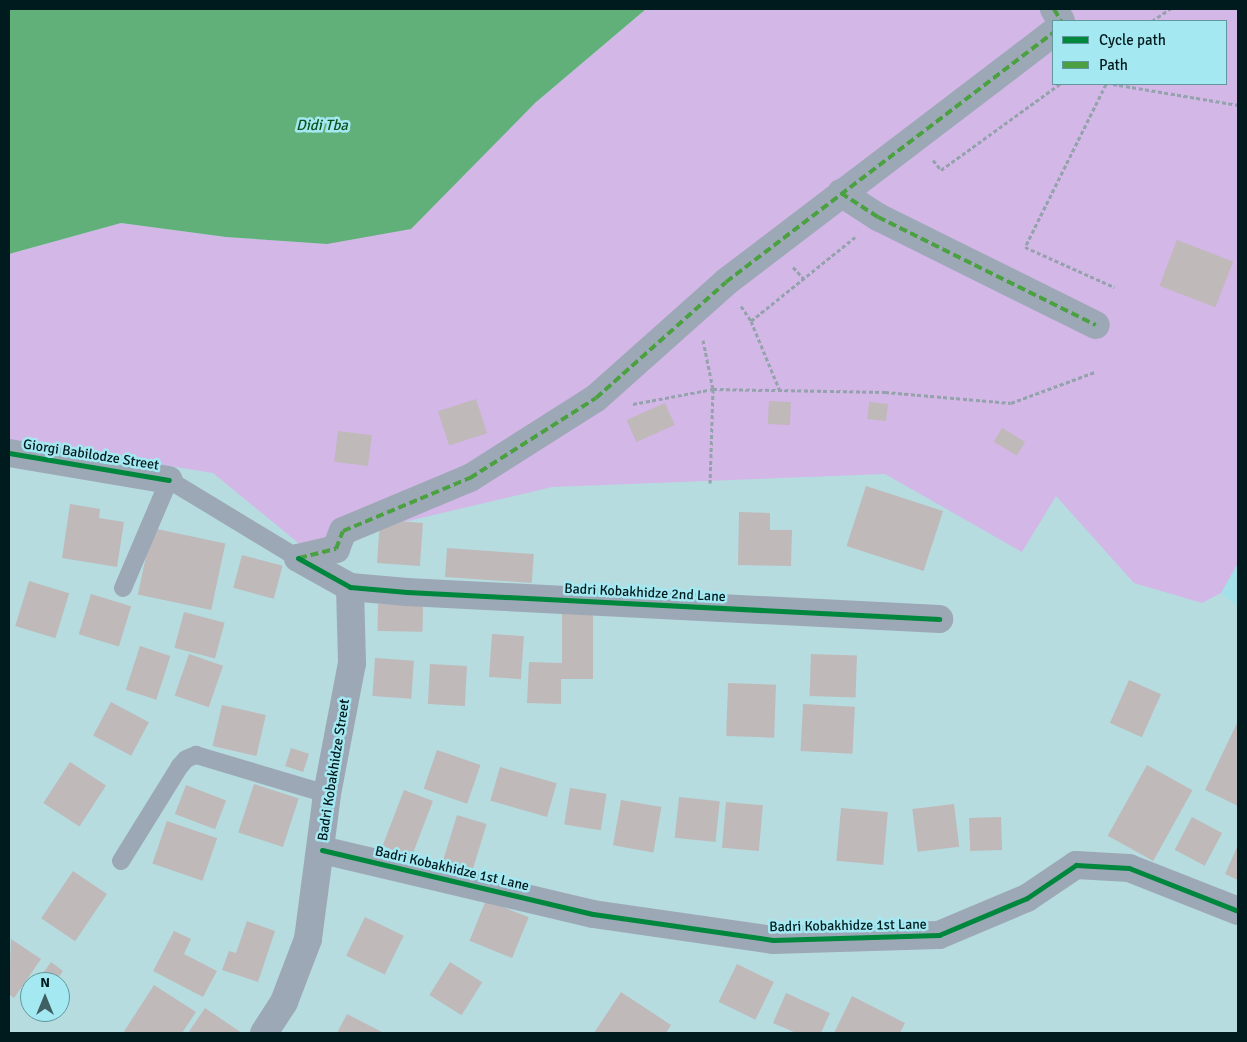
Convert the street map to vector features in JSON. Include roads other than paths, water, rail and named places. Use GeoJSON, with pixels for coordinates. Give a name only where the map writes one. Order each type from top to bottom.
{"type":"FeatureCollection","features":[{"type":"Feature","properties":{"kind":"street"},"geometry":{"type":"LineString","coordinates":[[1054,9],[1060,20]]}},
{"type":"Feature","properties":{"kind":"street"},"geometry":{"type":"LineString","coordinates":[[298,558],[336,549],[343,531],[470,478],[596,398],[726,282],[914,136],[1052,34]]}},
{"type":"Feature","properties":{"kind":"street"},"geometry":{"type":"LineString","coordinates":[[840,193],[878,217],[1096,325]]}},
{"type":"Feature","properties":{"kind":"street","name":"Giorgi Babilodze Street"},"geometry":{"type":"LineString","coordinates":[[9,453],[169,480]]}},
{"type":"Feature","properties":{"kind":"street","name":"Giorgi Babilodze Street"},"geometry":{"type":"LineString","coordinates":[[298,558],[350,587]]}},
{"type":"Feature","properties":{"kind":"street","name":"Badri Kobakhidze 2nd Lane"},"geometry":{"type":"LineString","coordinates":[[350,587],[408,592],[939,619]]}},
{"type":"Feature","properties":{"kind":"street","name":"Badri Kobakhidze Street"},"geometry":{"type":"LineString","coordinates":[[264,1033],[284,1002],[308,940],[322,850],[328,794],[352,663],[350,587]]}},
{"type":"Feature","properties":{"kind":"street","name":"Badri Kobakhidze 1st Lane"},"geometry":{"type":"LineString","coordinates":[[322,850],[592,914],[773,940],[939,935],[1027,898],[1076,865],[1128,868],[1238,911]]}},
{"type":"Feature","properties":{"kind":"lane","name":"Giorgi Babilodze Street"},"geometry":{"type":"LineString","coordinates":[[169,480],[298,558]]}},
{"type":"Feature","properties":{"kind":"lane"},"geometry":{"type":"LineString","coordinates":[[123,588],[169,480]]}},
{"type":"Feature","properties":{"kind":"lane"},"geometry":{"type":"LineString","coordinates":[[121,861],[180,766],[186,759],[196,755],[328,794]]}},
{"type":"Feature","properties":{"kind":"water","name":"Didi Tba"},"geometry":{"type":"Polygon","coordinates":[[[9,9],[646,9],[535,103],[411,229],[327,244],[226,237],[121,223],[9,254],[9,9]]]}}]}
